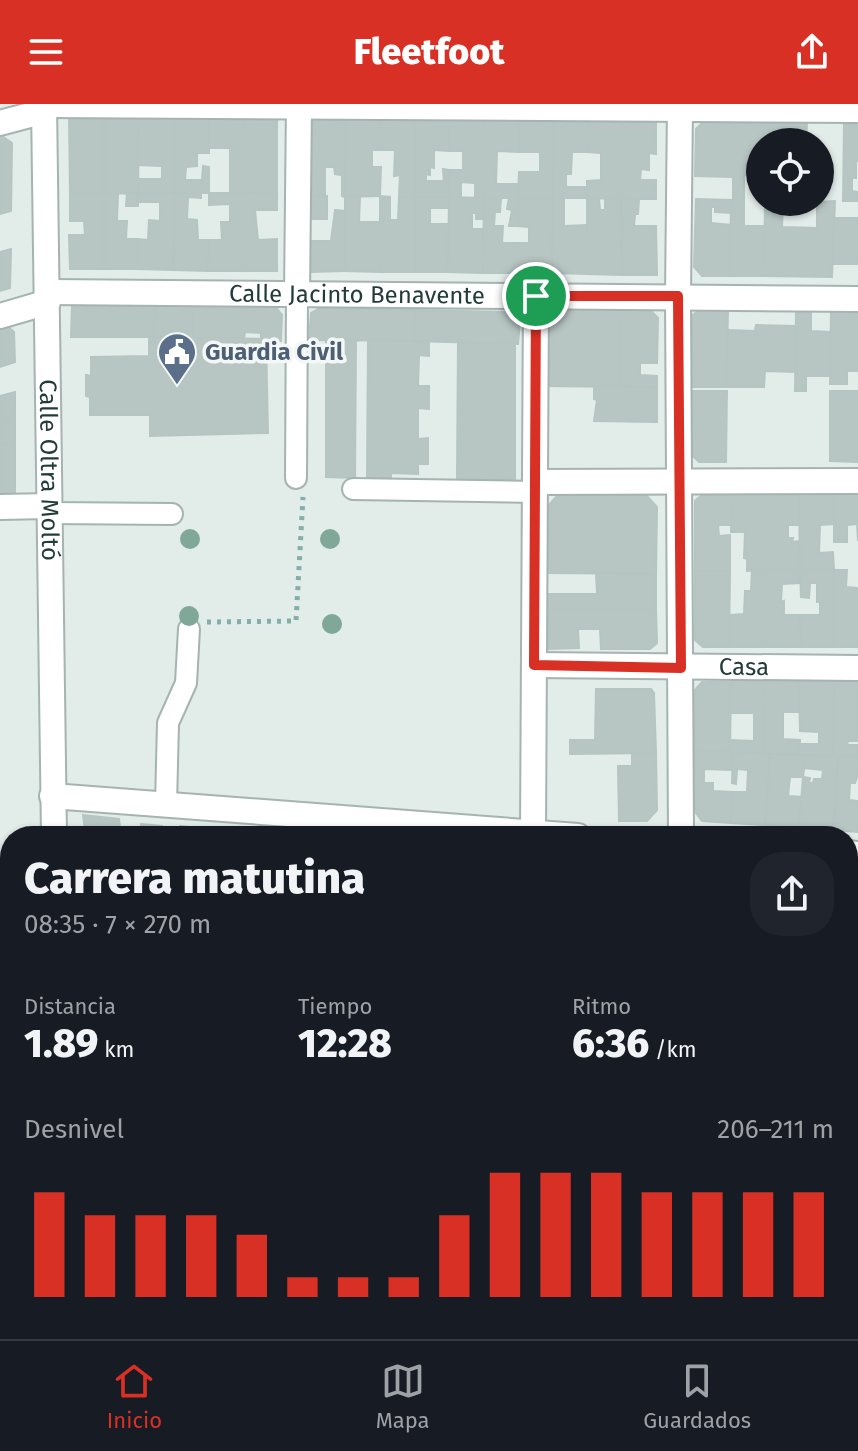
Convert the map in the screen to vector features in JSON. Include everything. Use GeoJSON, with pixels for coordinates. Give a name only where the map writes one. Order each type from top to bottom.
{"type":"FeatureCollection","features":[{"type":"Feature","properties":{"kind":"street"},"geometry":{"type":"LineString","coordinates":[[299,104],[297,294],[300,486]]}},
{"type":"Feature","properties":{"kind":"street"},"geometry":{"type":"LineString","coordinates":[[0,123],[45,107],[299,104],[858,110]]}},
{"type":"Feature","properties":{"kind":"street"},"geometry":{"type":"LineString","coordinates":[[680,106],[681,826]]}},
{"type":"Feature","properties":{"kind":"street","name":"Calle Oltra Moltó"},"geometry":{"type":"LineString","coordinates":[[45,107],[54,826]]}},
{"type":"Feature","properties":{"kind":"street","name":"Calle Jacinto Benavente"},"geometry":{"type":"LineString","coordinates":[[0,316],[48,297],[297,294],[858,299]]}},
{"type":"Feature","properties":{"kind":"street"},"geometry":{"type":"LineString","coordinates":[[533,826],[536,296]]}},
{"type":"Feature","properties":{"kind":"street"},"geometry":{"type":"LineString","coordinates":[[353,489],[858,481]]}},
{"type":"Feature","properties":{"kind":"street"},"geometry":{"type":"LineString","coordinates":[[0,507],[172,514]]}},
{"type":"Feature","properties":{"kind":"street"},"geometry":{"type":"LineString","coordinates":[[166,805],[168,723],[186,683],[191,626]]}},
{"type":"Feature","properties":{"kind":"street","name":"Casa"},"geometry":{"type":"LineString","coordinates":[[534,665],[858,668]]}},
{"type":"Feature","properties":{"kind":"street"},"geometry":{"type":"LineString","coordinates":[[52,796],[441,826]]}},
{"type":"Feature","properties":{"kind":"path"},"geometry":{"type":"LineString","coordinates":[[191,626],[296,621],[300,486]]}},
{"type":"Feature","properties":{"kind":"building"},"geometry":{"type":"Polygon","coordinates":[[[69,116],[104,116],[104,193],[70,193],[69,116]]]}},
{"type":"Feature","properties":{"kind":"building"},"geometry":{"type":"Polygon","coordinates":[[[104,116],[139,117],[138,194],[104,193],[104,116]]]}},
{"type":"Feature","properties":{"kind":"building"},"geometry":{"type":"Polygon","coordinates":[[[139,117],[174,118],[174,193],[138,194],[139,179],[162,179],[162,166],[138,165],[139,117]]]}},
{"type":"Feature","properties":{"kind":"building"},"geometry":{"type":"Polygon","coordinates":[[[174,118],[209,118],[209,153],[197,153],[197,166],[186,167],[185,180],[202,180],[203,166],[209,167],[209,193],[174,193],[174,118]]]}},
{"type":"Feature","properties":{"kind":"building"},"geometry":{"type":"Polygon","coordinates":[[[209,118],[243,118],[243,193],[230,193],[230,148],[209,148],[209,118]]]}},
{"type":"Feature","properties":{"kind":"building"},"geometry":{"type":"Polygon","coordinates":[[[243,118],[277,119],[277,194],[243,193],[243,118]]]}},
{"type":"Feature","properties":{"kind":"building"},"geometry":{"type":"Polygon","coordinates":[[[312,119],[346,119],[345,197],[342,196],[342,175],[335,174],[334,167],[325,167],[325,197],[312,196],[312,119]]]}},
{"type":"Feature","properties":{"kind":"building"},"geometry":{"type":"Polygon","coordinates":[[[346,119],[381,119],[381,150],[372,150],[372,167],[381,167],[380,196],[345,197],[346,119]]]}},
{"type":"Feature","properties":{"kind":"building"},"geometry":{"type":"Polygon","coordinates":[[[381,119],[415,120],[415,197],[399,197],[400,175],[394,176],[395,150],[381,150],[381,119]]]}},
{"type":"Feature","properties":{"kind":"building"},"geometry":{"type":"Polygon","coordinates":[[[415,120],[449,120],[449,151],[434,150],[434,168],[430,167],[426,181],[444,181],[443,169],[449,170],[449,197],[415,197],[415,120]]]}},
{"type":"Feature","properties":{"kind":"building"},"geometry":{"type":"Polygon","coordinates":[[[449,120],[484,121],[484,198],[475,197],[475,183],[461,182],[461,197],[449,197],[449,170],[463,170],[463,151],[449,151],[449,120]]]}},
{"type":"Feature","properties":{"kind":"building"},"geometry":{"type":"Polygon","coordinates":[[[484,121],[519,121],[519,152],[497,151],[496,184],[518,184],[518,198],[484,198],[484,121]]]}},
{"type":"Feature","properties":{"kind":"building"},"geometry":{"type":"Polygon","coordinates":[[[519,121],[554,121],[553,198],[518,198],[519,172],[540,172],[540,152],[519,152],[519,121]]]}},
{"type":"Feature","properties":{"kind":"building"},"geometry":{"type":"Polygon","coordinates":[[[554,121],[588,122],[588,152],[572,152],[571,174],[566,174],[566,187],[587,187],[587,198],[553,198],[554,121]]]}},
{"type":"Feature","properties":{"kind":"building"},"geometry":{"type":"Polygon","coordinates":[[[704,121],[733,122],[733,177],[695,176],[696,129],[704,121]]]}},
{"type":"Feature","properties":{"kind":"building"},"geometry":{"type":"Polygon","coordinates":[[[588,122],[621,122],[621,199],[587,198],[587,181],[601,180],[601,153],[588,152],[588,122]]]}},
{"type":"Feature","properties":{"kind":"building"},"geometry":{"type":"Polygon","coordinates":[[[621,122],[656,123],[656,154],[649,153],[649,170],[641,169],[640,180],[656,180],[656,199],[621,199],[621,122]]]}},
{"type":"Feature","properties":{"kind":"building"},"geometry":{"type":"Polygon","coordinates":[[[733,122],[770,123],[770,128],[746,128],[744,200],[733,200],[733,122]]]}},
{"type":"Feature","properties":{"kind":"building"},"geometry":{"type":"Polygon","coordinates":[[[770,123],[807,123],[807,128],[770,128],[770,123]]]}},
{"type":"Feature","properties":{"kind":"building"},"geometry":{"type":"Polygon","coordinates":[[[844,124],[858,124],[858,161],[856,178],[852,178],[852,191],[858,192],[858,201],[843,201],[844,124]]]}},
{"type":"Feature","properties":{"kind":"building"},"geometry":{"type":"Polygon","coordinates":[[[0,137],[12,143],[11,211],[0,214],[0,137]]]}},
{"type":"Feature","properties":{"kind":"building"},"geometry":{"type":"Polygon","coordinates":[[[70,193],[104,193],[104,269],[70,269],[69,235],[85,235],[84,221],[70,221],[70,193]]]}},
{"type":"Feature","properties":{"kind":"building"},"geometry":{"type":"Polygon","coordinates":[[[104,193],[118,193],[117,221],[127,221],[126,239],[138,239],[138,269],[104,269],[104,193]]]}},
{"type":"Feature","properties":{"kind":"building"},"geometry":{"type":"Polygon","coordinates":[[[127,193],[138,194],[138,206],[126,206],[127,193]]]}},
{"type":"Feature","properties":{"kind":"building"},"geometry":{"type":"Polygon","coordinates":[[[174,193],[201,193],[201,198],[188,197],[187,219],[197,220],[198,240],[209,240],[208,271],[173,270],[174,193]]]}},
{"type":"Feature","properties":{"kind":"building"},"geometry":{"type":"Polygon","coordinates":[[[174,193],[173,270],[138,269],[138,239],[148,240],[149,220],[160,221],[160,202],[139,202],[138,194],[174,193]]]}},
{"type":"Feature","properties":{"kind":"building"},"geometry":{"type":"Polygon","coordinates":[[[209,193],[243,193],[243,271],[208,271],[209,240],[222,240],[221,222],[230,222],[230,204],[209,205],[209,193]]]}},
{"type":"Feature","properties":{"kind":"building"},"geometry":{"type":"Polygon","coordinates":[[[243,193],[277,194],[277,210],[255,210],[258,240],[277,239],[277,271],[243,271],[243,193]]]}},
{"type":"Feature","properties":{"kind":"building"},"geometry":{"type":"Polygon","coordinates":[[[312,196],[327,196],[327,219],[311,219],[312,196]]]}},
{"type":"Feature","properties":{"kind":"building"},"geometry":{"type":"Polygon","coordinates":[[[360,196],[359,222],[380,222],[380,272],[345,271],[345,197],[360,196]]]}},
{"type":"Feature","properties":{"kind":"building"},"geometry":{"type":"Polygon","coordinates":[[[380,196],[390,197],[390,220],[398,220],[399,197],[415,197],[415,272],[380,272],[380,196]]]}},
{"type":"Feature","properties":{"kind":"building"},"geometry":{"type":"Polygon","coordinates":[[[415,197],[449,197],[449,208],[430,208],[430,224],[449,224],[448,272],[415,272],[415,197]]]}},
{"type":"Feature","properties":{"kind":"building"},"geometry":{"type":"Polygon","coordinates":[[[449,197],[484,198],[483,219],[476,219],[476,213],[472,213],[472,229],[483,229],[483,273],[448,272],[449,197]]]}},
{"type":"Feature","properties":{"kind":"building"},"geometry":{"type":"Polygon","coordinates":[[[484,198],[501,198],[500,212],[495,212],[494,226],[503,226],[502,243],[517,243],[518,273],[483,273],[484,198]]]}},
{"type":"Feature","properties":{"kind":"building"},"geometry":{"type":"Polygon","coordinates":[[[509,198],[518,198],[518,226],[509,226],[512,210],[507,209],[509,198]]]}},
{"type":"Feature","properties":{"kind":"building"},"geometry":{"type":"Polygon","coordinates":[[[518,198],[553,198],[552,273],[518,273],[517,243],[529,243],[529,227],[518,226],[518,198]]]}},
{"type":"Feature","properties":{"kind":"building"},"geometry":{"type":"Polygon","coordinates":[[[553,198],[564,198],[564,226],[587,225],[587,274],[552,273],[553,198]]]}},
{"type":"Feature","properties":{"kind":"building"},"geometry":{"type":"Polygon","coordinates":[[[587,198],[599,199],[600,210],[605,210],[605,199],[621,199],[622,275],[587,274],[587,198]]]}},
{"type":"Feature","properties":{"kind":"building"},"geometry":{"type":"Polygon","coordinates":[[[621,199],[639,199],[634,226],[656,226],[657,275],[622,275],[621,199]]]}},
{"type":"Feature","properties":{"kind":"building"},"geometry":{"type":"Polygon","coordinates":[[[696,199],[731,200],[731,213],[715,212],[715,207],[711,207],[711,223],[731,225],[730,276],[702,276],[694,267],[696,199]]]}},
{"type":"Feature","properties":{"kind":"building"},"geometry":{"type":"Polygon","coordinates":[[[731,200],[744,200],[744,226],[765,226],[764,276],[730,276],[731,200]]]}},
{"type":"Feature","properties":{"kind":"building"},"geometry":{"type":"Polygon","coordinates":[[[835,201],[832,277],[764,276],[765,216],[782,216],[782,227],[817,228],[817,216],[834,216],[835,201]]]}},
{"type":"Feature","properties":{"kind":"building"},"geometry":{"type":"Polygon","coordinates":[[[335,210],[345,211],[345,271],[311,272],[311,241],[331,241],[335,210]]]}},
{"type":"Feature","properties":{"kind":"building"},"geometry":{"type":"Polygon","coordinates":[[[834,218],[858,218],[858,264],[833,264],[834,218]]]}},
{"type":"Feature","properties":{"kind":"building"},"geometry":{"type":"Polygon","coordinates":[[[11,249],[10,288],[0,291],[0,252],[11,249]]]}},
{"type":"Feature","properties":{"kind":"building"},"geometry":{"type":"Polygon","coordinates":[[[74,302],[156,304],[154,337],[71,337],[74,302]]]}},
{"type":"Feature","properties":{"kind":"building"},"geometry":{"type":"Polygon","coordinates":[[[156,304],[193,306],[193,338],[154,337],[156,304]]]}},
{"type":"Feature","properties":{"kind":"building"},"geometry":{"type":"Polygon","coordinates":[[[193,306],[275,306],[282,315],[281,341],[261,340],[261,333],[245,332],[244,339],[193,338],[193,306]]]}},
{"type":"Feature","properties":{"kind":"building"},"geometry":{"type":"Polygon","coordinates":[[[320,308],[415,310],[414,341],[309,340],[311,313],[320,308]]]}},
{"type":"Feature","properties":{"kind":"building"},"geometry":{"type":"Polygon","coordinates":[[[551,309],[621,310],[620,387],[546,386],[546,313],[551,309]]]}},
{"type":"Feature","properties":{"kind":"building"},"geometry":{"type":"Polygon","coordinates":[[[415,310],[514,312],[520,321],[518,344],[414,341],[415,310]]]}},
{"type":"Feature","properties":{"kind":"building"},"geometry":{"type":"Polygon","coordinates":[[[621,310],[650,310],[658,318],[657,363],[640,363],[640,375],[657,376],[657,387],[620,387],[621,310]]]}},
{"type":"Feature","properties":{"kind":"building"},"geometry":{"type":"Polygon","coordinates":[[[699,310],[728,311],[726,387],[692,387],[693,315],[699,310]]]}},
{"type":"Feature","properties":{"kind":"building"},"geometry":{"type":"Polygon","coordinates":[[[796,312],[811,313],[811,331],[831,332],[830,376],[806,376],[806,391],[795,391],[796,312]]]}},
{"type":"Feature","properties":{"kind":"building"},"geometry":{"type":"Polygon","coordinates":[[[831,312],[858,313],[858,371],[847,371],[847,384],[830,384],[831,312]]]}},
{"type":"Feature","properties":{"kind":"building"},"geometry":{"type":"Polygon","coordinates":[[[6,325],[14,332],[15,362],[0,367],[0,327],[6,325]]]}},
{"type":"Feature","properties":{"kind":"building"},"geometry":{"type":"Polygon","coordinates":[[[756,325],[795,326],[795,372],[765,371],[764,387],[726,387],[728,330],[755,331],[756,325]]]}},
{"type":"Feature","properties":{"kind":"building","name":"Guardia Civil"},"geometry":{"type":"Polygon","coordinates":[[[149,337],[266,339],[268,433],[150,436],[150,415],[90,415],[86,375],[91,376],[91,357],[149,356],[149,337]]]}},
{"type":"Feature","properties":{"kind":"building"},"geometry":{"type":"Polygon","coordinates":[[[326,340],[356,340],[355,478],[326,477],[326,340]]]}},
{"type":"Feature","properties":{"kind":"building"},"geometry":{"type":"Polygon","coordinates":[[[368,340],[429,342],[429,356],[419,355],[418,386],[429,386],[429,409],[418,408],[418,439],[428,438],[428,464],[418,464],[418,474],[391,473],[391,479],[367,478],[368,340]]]}},
{"type":"Feature","properties":{"kind":"building"},"geometry":{"type":"Polygon","coordinates":[[[458,343],[515,344],[515,480],[457,479],[458,343]]]}},
{"type":"Feature","properties":{"kind":"building"},"geometry":{"type":"Polygon","coordinates":[[[594,386],[657,387],[657,422],[594,421],[597,400],[594,399],[594,386]]]}},
{"type":"Feature","properties":{"kind":"building"},"geometry":{"type":"Polygon","coordinates":[[[692,391],[727,391],[726,462],[699,462],[690,453],[692,391]]]}},
{"type":"Feature","properties":{"kind":"building"},"geometry":{"type":"Polygon","coordinates":[[[830,391],[858,391],[858,462],[830,461],[830,391]]]}},
{"type":"Feature","properties":{"kind":"building"},"geometry":{"type":"Polygon","coordinates":[[[15,392],[15,415],[0,420],[0,396],[15,392]]]}},
{"type":"Feature","properties":{"kind":"building"},"geometry":{"type":"Polygon","coordinates":[[[15,415],[15,441],[0,445],[0,420],[15,415]]]}},
{"type":"Feature","properties":{"kind":"building"},"geometry":{"type":"Polygon","coordinates":[[[15,441],[15,492],[0,493],[0,445],[15,441]]]}},
{"type":"Feature","properties":{"kind":"building"},"geometry":{"type":"Polygon","coordinates":[[[704,493],[732,494],[731,525],[718,525],[719,536],[730,535],[730,571],[695,571],[695,501],[704,493]]]}},
{"type":"Feature","properties":{"kind":"building"},"geometry":{"type":"Polygon","coordinates":[[[765,493],[765,570],[747,571],[745,532],[731,532],[732,494],[765,493]]]}},
{"type":"Feature","properties":{"kind":"building"},"geometry":{"type":"Polygon","coordinates":[[[765,493],[799,493],[800,525],[788,525],[788,538],[793,538],[792,542],[800,541],[800,570],[765,570],[765,493]]]}},
{"type":"Feature","properties":{"kind":"building"},"geometry":{"type":"Polygon","coordinates":[[[799,493],[834,493],[834,524],[820,525],[819,553],[833,552],[834,570],[800,570],[799,493]]]}},
{"type":"Feature","properties":{"kind":"building"},"geometry":{"type":"Polygon","coordinates":[[[834,493],[858,493],[858,541],[857,524],[847,525],[847,542],[834,542],[834,493]]]}},
{"type":"Feature","properties":{"kind":"building"},"geometry":{"type":"Polygon","coordinates":[[[558,495],[646,495],[657,507],[656,574],[547,573],[547,507],[558,495]]]}},
{"type":"Feature","properties":{"kind":"building"},"geometry":{"type":"Polygon","coordinates":[[[752,570],[765,570],[765,647],[729,647],[730,615],[744,614],[745,591],[751,591],[752,570]]]}},
{"type":"Feature","properties":{"kind":"building"},"geometry":{"type":"Polygon","coordinates":[[[765,570],[800,570],[800,583],[782,584],[781,602],[784,601],[784,615],[800,615],[801,647],[765,647],[765,570]]]}},
{"type":"Feature","properties":{"kind":"building"},"geometry":{"type":"Polygon","coordinates":[[[800,570],[834,570],[834,647],[801,647],[800,615],[820,615],[820,602],[817,602],[817,583],[810,583],[809,598],[801,597],[800,570]]]}},
{"type":"Feature","properties":{"kind":"building"},"geometry":{"type":"Polygon","coordinates":[[[834,570],[847,570],[846,587],[858,588],[858,647],[834,647],[834,570]]]}},
{"type":"Feature","properties":{"kind":"building"},"geometry":{"type":"Polygon","coordinates":[[[695,571],[730,571],[729,647],[703,647],[695,640],[695,571]]]}},
{"type":"Feature","properties":{"kind":"building"},"geometry":{"type":"Polygon","coordinates":[[[596,573],[656,574],[656,610],[548,610],[547,594],[597,594],[596,573]]]}},
{"type":"Feature","properties":{"kind":"building"},"geometry":{"type":"Polygon","coordinates":[[[548,610],[656,610],[657,643],[650,649],[601,649],[600,629],[578,629],[579,648],[549,649],[548,610]]]}},
{"type":"Feature","properties":{"kind":"building"},"geometry":{"type":"Polygon","coordinates":[[[858,681],[857,741],[848,741],[847,745],[858,745],[858,757],[833,756],[834,682],[858,681]]]}},
{"type":"Feature","properties":{"kind":"building"},"geometry":{"type":"Polygon","coordinates":[[[702,682],[731,682],[730,752],[695,751],[695,690],[702,682]]]}},
{"type":"Feature","properties":{"kind":"building"},"geometry":{"type":"Polygon","coordinates":[[[731,682],[764,682],[765,754],[730,752],[730,740],[754,741],[754,713],[730,713],[731,682]]]}},
{"type":"Feature","properties":{"kind":"building"},"geometry":{"type":"Polygon","coordinates":[[[764,682],[799,682],[800,712],[783,712],[783,739],[800,740],[800,755],[765,754],[764,682]]]}},
{"type":"Feature","properties":{"kind":"building"},"geometry":{"type":"Polygon","coordinates":[[[799,682],[834,682],[833,756],[800,755],[800,744],[819,744],[819,732],[800,731],[799,682]]]}},
{"type":"Feature","properties":{"kind":"building"},"geometry":{"type":"Polygon","coordinates":[[[596,689],[651,689],[654,693],[656,753],[570,754],[570,740],[595,740],[596,689]]]}},
{"type":"Feature","properties":{"kind":"building"},"geometry":{"type":"Polygon","coordinates":[[[695,751],[733,752],[732,770],[704,769],[704,783],[713,783],[713,791],[732,792],[731,823],[702,821],[695,812],[695,751]]]}},
{"type":"Feature","properties":{"kind":"building"},"geometry":{"type":"Polygon","coordinates":[[[733,752],[770,754],[765,825],[731,823],[732,792],[747,792],[748,770],[737,769],[736,784],[732,783],[733,752]]]}},
{"type":"Feature","properties":{"kind":"building"},"geometry":{"type":"Polygon","coordinates":[[[656,753],[657,810],[647,821],[619,821],[618,766],[632,766],[632,754],[656,753]]]}},
{"type":"Feature","properties":{"kind":"building"},"geometry":{"type":"Polygon","coordinates":[[[770,754],[806,755],[803,777],[790,777],[788,796],[802,797],[799,826],[765,825],[770,754]]]}},
{"type":"Feature","properties":{"kind":"building"},"geometry":{"type":"Polygon","coordinates":[[[806,755],[838,756],[834,826],[799,826],[803,777],[810,778],[809,783],[813,783],[814,779],[822,779],[823,770],[804,768],[806,755]]]}},
{"type":"Feature","properties":{"kind":"building"},"geometry":{"type":"Polygon","coordinates":[[[838,756],[858,757],[858,775],[855,783],[850,783],[849,800],[858,801],[858,826],[834,826],[838,756]]]}},
{"type":"Feature","properties":{"kind":"building"},"geometry":{"type":"Polygon","coordinates":[[[83,815],[119,819],[120,826],[84,826],[83,815]]]}},
{"type":"Feature","properties":{"kind":"place","name":"Guardia Civil"},"geometry":{"type":"Point","coordinates":[177,386]}},
{"type":"Feature","properties":{"kind":"route"},"geometry":{"type":"LineString","coordinates":[[536,296],[678,296],[681,668],[534,665],[536,296]]}}]}
